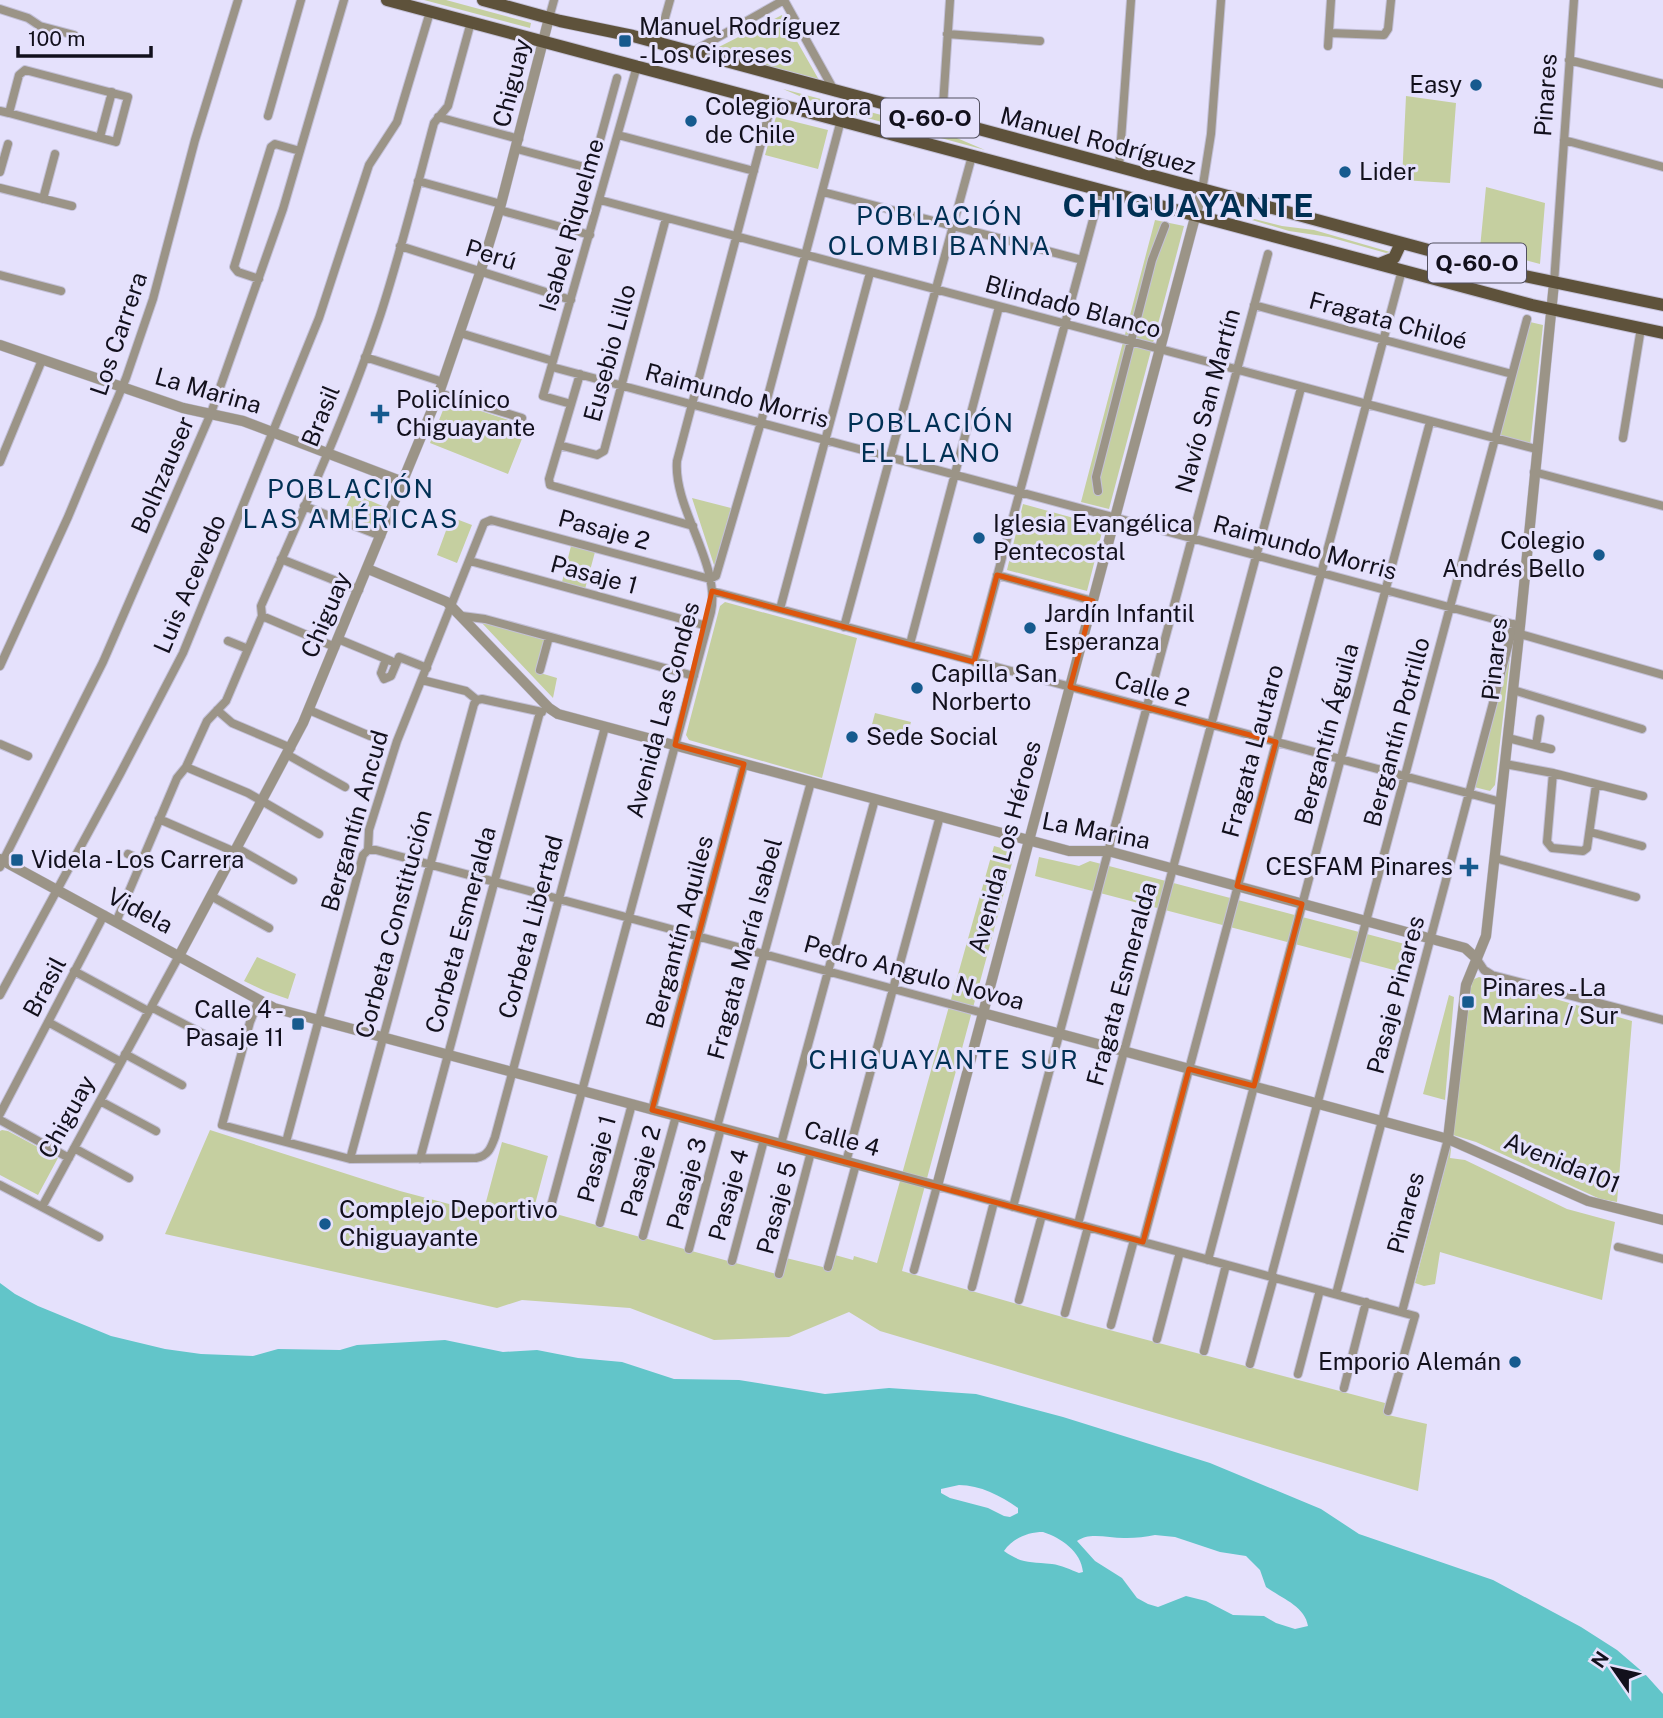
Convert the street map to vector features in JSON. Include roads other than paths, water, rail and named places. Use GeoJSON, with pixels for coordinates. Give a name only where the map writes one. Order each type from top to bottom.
{"type":"FeatureCollection","features":[{"type":"Feature","properties":{"kind":"main road","name":"Manuel Rodríguez"},"geometry":{"type":"LineString","coordinates":[[387,0],[1550,310],[1663,333]]}},
{"type":"Feature","properties":{"kind":"main road","name":"Manuel Rodríguez"},"geometry":{"type":"LineString","coordinates":[[482,0],[658,43],[1202,191],[1554,283],[1663,305]]}},
{"type":"Feature","properties":{"kind":"main road"},"geometry":{"type":"LineString","coordinates":[[1378,264],[1394,258],[1401,243]]}},
{"type":"Feature","properties":{"kind":"street","name":"Los Carrera"},"geometry":{"type":"LineString","coordinates":[[0,666],[68,517],[122,388],[153,299],[195,140],[238,0]]}},
{"type":"Feature","properties":{"kind":"street"},"geometry":{"type":"LineString","coordinates":[[268,116],[300,0]]}},
{"type":"Feature","properties":{"kind":"street","name":"Bolhzauser"},"geometry":{"type":"LineString","coordinates":[[1,862],[103,662],[211,413],[259,279],[344,0]]}},
{"type":"Feature","properties":{"kind":"street","name":"Chiguay"},"geometry":{"type":"LineString","coordinates":[[42,1207],[262,802],[309,710],[439,393],[460,333],[518,144],[554,0]]}},
{"type":"Feature","properties":{"kind":"street"},"geometry":{"type":"LineString","coordinates":[[658,43],[670,0]]}},
{"type":"Feature","properties":{"kind":"street"},"geometry":{"type":"LineString","coordinates":[[692,53],[784,0],[835,92]]}},
{"type":"Feature","properties":{"kind":"street"},"geometry":{"type":"LineString","coordinates":[[942,121],[950,0]]}},
{"type":"Feature","properties":{"kind":"street"},"geometry":{"type":"LineString","coordinates":[[1119,168],[1131,0]]}},
{"type":"Feature","properties":{"kind":"street"},"geometry":{"type":"LineString","coordinates":[[1202,191],[1211,134],[1221,0]]}},
{"type":"Feature","properties":{"kind":"street"},"geometry":{"type":"LineString","coordinates":[[1328,46],[1331,0]]}},
{"type":"Feature","properties":{"kind":"street"},"geometry":{"type":"LineString","coordinates":[[1329,33],[1384,35],[1388,29],[1391,0]]}},
{"type":"Feature","properties":{"kind":"street","name":"Pinares"},"geometry":{"type":"LineString","coordinates":[[1402,1312],[1448,1139],[1467,978],[1486,936],[1554,283],[1574,0]]}},
{"type":"Feature","properties":{"kind":"street"},"geometry":{"type":"LineString","coordinates":[[0,9],[28,18],[40,26],[74,35]]}},
{"type":"Feature","properties":{"kind":"street","name":"Luis Acevedo"},"geometry":{"type":"LineString","coordinates":[[0,995],[174,671],[319,318],[369,165],[397,122],[430,12]]}},
{"type":"Feature","properties":{"kind":"street","name":"Brasil"},"geometry":{"type":"LineString","coordinates":[[116,922],[177,778],[186,767],[208,721],[227,698],[262,616],[261,608],[365,357],[381,313],[434,123],[448,106],[471,22]]}},
{"type":"Feature","properties":{"kind":"street"},"geometry":{"type":"LineString","coordinates":[[947,34],[1040,41]]}},
{"type":"Feature","properties":{"kind":"street"},"geometry":{"type":"LineString","coordinates":[[1569,60],[1663,84]]}},
{"type":"Feature","properties":{"kind":"street","name":"Isabel Riquelme"},"geometry":{"type":"LineString","coordinates":[[571,404],[543,396],[637,66]]}},
{"type":"Feature","properties":{"kind":"street"},"geometry":{"type":"LineString","coordinates":[[0,111],[116,142],[128,97],[25,70],[19,75],[9,113]]}},
{"type":"Feature","properties":{"kind":"street"},"geometry":{"type":"LineString","coordinates":[[438,117],[592,169],[617,78]]}},
{"type":"Feature","properties":{"kind":"street"},"geometry":{"type":"LineString","coordinates":[[100,137],[112,92]]}},
{"type":"Feature","properties":{"kind":"street","name":"Avenida Las Condes"},"geometry":{"type":"LineString","coordinates":[[551,1206],[713,604],[710,579],[680,486],[677,467],[772,102]]}},
{"type":"Feature","properties":{"kind":"street"},"geometry":{"type":"LineString","coordinates":[[710,579],[716,576],[720,569],[841,120]]}},
{"type":"Feature","properties":{"kind":"street"},"geometry":{"type":"LineString","coordinates":[[618,135],[754,171]]}},
{"type":"Feature","properties":{"kind":"street"},"geometry":{"type":"LineString","coordinates":[[1564,140],[1663,167]]}},
{"type":"Feature","properties":{"kind":"street"},"geometry":{"type":"LineString","coordinates":[[0,172],[8,144]]}},
{"type":"Feature","properties":{"kind":"street"},"geometry":{"type":"LineString","coordinates":[[259,279],[238,272],[234,267],[271,147],[275,144],[300,151]]}},
{"type":"Feature","properties":{"kind":"street"},"geometry":{"type":"LineString","coordinates":[[43,199],[55,154]]}},
{"type":"Feature","properties":{"kind":"street"},"geometry":{"type":"LineString","coordinates":[[844,627],[972,156]]}},
{"type":"Feature","properties":{"kind":"street"},"geometry":{"type":"LineString","coordinates":[[418,181],[590,235]]}},
{"type":"Feature","properties":{"kind":"street"},"geometry":{"type":"LineString","coordinates":[[0,188],[72,206]]}},
{"type":"Feature","properties":{"kind":"street"},"geometry":{"type":"LineString","coordinates":[[974,662],[1101,190]]}},
{"type":"Feature","properties":{"kind":"street","name":"Avenida Los Héroes"},"geometry":{"type":"LineString","coordinates":[[914,1270],[1202,191]]}},
{"type":"Feature","properties":{"kind":"street"},"geometry":{"type":"LineString","coordinates":[[822,192],[1082,260]]}},
{"type":"Feature","properties":{"kind":"street","name":"Blindado Blanco"},"geometry":{"type":"LineString","coordinates":[[600,200],[1536,449]]}},
{"type":"Feature","properties":{"kind":"street","name":"Eusebio Lillo"},"geometry":{"type":"LineString","coordinates":[[559,445],[597,455],[603,453],[666,218]]}},
{"type":"Feature","properties":{"kind":"street"},"geometry":{"type":"LineString","coordinates":[[1098,491],[1096,477],[1130,342],[1155,251],[1165,226]]}},
{"type":"Feature","properties":{"kind":"street","name":"Perú"},"geometry":{"type":"LineString","coordinates":[[400,246],[571,300]]}},
{"type":"Feature","properties":{"kind":"street","name":"Navío San Martín"},"geometry":{"type":"LineString","coordinates":[[1013,1207],[1268,254]]}},
{"type":"Feature","properties":{"kind":"street","name":"Fragata Lautaro"},"geometry":{"type":"LineString","coordinates":[[1138,1241],[1189,1069],[1402,270]]}},
{"type":"Feature","properties":{"kind":"street"},"geometry":{"type":"LineString","coordinates":[[780,609],[870,273]]}},
{"type":"Feature","properties":{"kind":"street"},"geometry":{"type":"LineString","coordinates":[[0,275],[61,291]]}},
{"type":"Feature","properties":{"kind":"street","name":"Fragata Chiloé"},"geometry":{"type":"LineString","coordinates":[[1254,305],[1513,374]]}},
{"type":"Feature","properties":{"kind":"street"},"geometry":{"type":"LineString","coordinates":[[910,644],[999,307]]}},
{"type":"Feature","properties":{"kind":"street","name":"Bergantín Potrillo"},"geometry":{"type":"LineString","coordinates":[[1250,1364],[1527,319]]}},
{"type":"Feature","properties":{"kind":"street"},"geometry":{"type":"LineString","coordinates":[[1623,438],[1641,328]]}},
{"type":"Feature","properties":{"kind":"street","name":"Raimundo Morris"},"geometry":{"type":"LineString","coordinates":[[460,333],[580,374],[1450,607],[1663,675]]}},
{"type":"Feature","properties":{"kind":"street","name":"La Marina"},"geometry":{"type":"LineString","coordinates":[[0,345],[183,408],[234,418],[403,482]]}},
{"type":"Feature","properties":{"kind":"street"},"geometry":{"type":"LineString","coordinates":[[365,357],[443,382]]}},
{"type":"Feature","properties":{"kind":"street"},"geometry":{"type":"LineString","coordinates":[[0,462],[42,360]]}},
{"type":"Feature","properties":{"kind":"street","name":"Pasaje 2"},"geometry":{"type":"LineString","coordinates":[[580,374],[550,484],[693,526]]}},
{"type":"Feature","properties":{"kind":"street","name":"Fragata Esmeralda"},"geometry":{"type":"LineString","coordinates":[[1078,1224],[1301,388]]}},
{"type":"Feature","properties":{"kind":"street"},"geometry":{"type":"LineString","coordinates":[[439,393],[522,418]]}},
{"type":"Feature","properties":{"kind":"street","name":"Bergantín Águila"},"geometry":{"type":"LineString","coordinates":[[1208,1259],[1430,422]]}},
{"type":"Feature","properties":{"kind":"street"},"geometry":{"type":"LineString","coordinates":[[1534,472],[1662,504]]}},
{"type":"Feature","properties":{"kind":"street"},"geometry":{"type":"LineString","coordinates":[[304,506],[381,537]]}},
{"type":"Feature","properties":{"kind":"street","name":"Pasaje 2"},"geometry":{"type":"LineString","coordinates":[[487,520],[710,579]]}},
{"type":"Feature","properties":{"kind":"street","name":"Bergantín Ancud"},"geometry":{"type":"LineString","coordinates":[[286,1142],[393,751],[487,520]]}},
{"type":"Feature","properties":{"kind":"street"},"geometry":{"type":"LineString","coordinates":[[281,559],[359,590]]}},
{"type":"Feature","properties":{"kind":"street","name":"Pasaje 1"},"geometry":{"type":"LineString","coordinates":[[470,561],[707,626]]}},
{"type":"Feature","properties":{"kind":"street","name":"La Marina"},"geometry":{"type":"LineString","coordinates":[[368,569],[435,596],[452,606],[552,711]]}},
{"type":"Feature","properties":{"kind":"street"},"geometry":{"type":"LineString","coordinates":[[998,575],[1093,601]]}},
{"type":"Feature","properties":{"kind":"street","name":"Calle 2"},"geometry":{"type":"LineString","coordinates":[[712,591],[1501,802]]}},
{"type":"Feature","properties":{"kind":"street"},"geometry":{"type":"LineString","coordinates":[[262,616],[397,663]]}},
{"type":"Feature","properties":{"kind":"street"},"geometry":{"type":"LineString","coordinates":[[462,616],[485,619],[694,676]]}},
{"type":"Feature","properties":{"kind":"street","name":"Pasaje Pinares"},"geometry":{"type":"LineString","coordinates":[[1336,1294],[1469,793],[1518,628]]}},
{"type":"Feature","properties":{"kind":"street"},"geometry":{"type":"LineString","coordinates":[[540,670],[549,637]]}},
{"type":"Feature","properties":{"kind":"street"},"geometry":{"type":"LineString","coordinates":[[228,641],[248,649]]}},
{"type":"Feature","properties":{"kind":"street"},"geometry":{"type":"LineString","coordinates":[[386,659],[381,673],[384,679],[390,678],[399,657],[427,668]]}},
{"type":"Feature","properties":{"kind":"street","name":"La Marina"},"geometry":{"type":"LineString","coordinates":[[422,680],[466,691],[477,700],[540,712],[552,711],[1074,852],[1096,849],[1108,851],[1366,921],[1468,950],[1484,970],[1492,975],[1663,1020]]}},
{"type":"Feature","properties":{"kind":"street"},"geometry":{"type":"LineString","coordinates":[[1513,690],[1642,729]]}},
{"type":"Feature","properties":{"kind":"street","name":"Corbeta Constitución"},"geometry":{"type":"LineString","coordinates":[[350,1159],[477,700]]}},
{"type":"Feature","properties":{"kind":"street"},"geometry":{"type":"LineString","coordinates":[[217,710],[232,723],[289,751],[345,787]]}},
{"type":"Feature","properties":{"kind":"street"},"geometry":{"type":"LineString","coordinates":[[309,710],[370,736]]}},
{"type":"Feature","properties":{"kind":"street","name":"Corbeta Esmeralda"},"geometry":{"type":"LineString","coordinates":[[420,1159],[540,712]]}},
{"type":"Feature","properties":{"kind":"street"},"geometry":{"type":"LineString","coordinates":[[1536,745],[1539,719]]}},
{"type":"Feature","properties":{"kind":"street","name":"Corbeta Libertad"},"geometry":{"type":"LineString","coordinates":[[420,1159],[479,1158],[489,1152],[605,727]]}},
{"type":"Feature","properties":{"kind":"street"},"geometry":{"type":"LineString","coordinates":[[1508,738],[1551,749]]}},
{"type":"Feature","properties":{"kind":"street"},"geometry":{"type":"LineString","coordinates":[[0,744],[28,756]]}},
{"type":"Feature","properties":{"kind":"street","name":"Bergantín Aquiles"},"geometry":{"type":"LineString","coordinates":[[652,1110],[744,764]]}},
{"type":"Feature","properties":{"kind":"street"},"geometry":{"type":"LineString","coordinates":[[1505,764],[1643,796]]}},
{"type":"Feature","properties":{"kind":"street"},"geometry":{"type":"LineString","coordinates":[[186,767],[262,802],[319,834]]}},
{"type":"Feature","properties":{"kind":"street"},"geometry":{"type":"LineString","coordinates":[[1553,773],[1547,842],[1549,846],[1584,850],[1588,847],[1596,785]]}},
{"type":"Feature","properties":{"kind":"street","name":"Fragata María Isabel"},"geometry":{"type":"LineString","coordinates":[[719,1128],[811,782]]}},
{"type":"Feature","properties":{"kind":"street"},"geometry":{"type":"LineString","coordinates":[[781,1144],[874,799]]}},
{"type":"Feature","properties":{"kind":"street"},"geometry":{"type":"LineString","coordinates":[[828,1268],[893,989],[940,816]]}},
{"type":"Feature","properties":{"kind":"street"},"geometry":{"type":"LineString","coordinates":[[159,819],[236,850],[293,880]]}},
{"type":"Feature","properties":{"kind":"street"},"geometry":{"type":"LineString","coordinates":[[1590,832],[1642,846]]}},
{"type":"Feature","properties":{"kind":"street","name":"Pedro Angulo Novoa"},"geometry":{"type":"LineString","coordinates":[[368,850],[629,917],[1448,1139]]}},
{"type":"Feature","properties":{"kind":"street"},"geometry":{"type":"LineString","coordinates":[[128,854],[142,860]]}},
{"type":"Feature","properties":{"kind":"street"},"geometry":{"type":"LineString","coordinates":[[1495,858],[1636,897]]}},
{"type":"Feature","properties":{"kind":"street","name":"Videla"},"geometry":{"type":"LineString","coordinates":[[1,862],[259,1000]]}},
{"type":"Feature","properties":{"kind":"street"},"geometry":{"type":"LineString","coordinates":[[211,896],[269,928]]}},
{"type":"Feature","properties":{"kind":"street","name":"Brasil"},"geometry":{"type":"LineString","coordinates":[[0,1114],[104,915]]}},
{"type":"Feature","properties":{"kind":"street"},"geometry":{"type":"LineString","coordinates":[[74,971],[206,1036]]}},
{"type":"Feature","properties":{"kind":"street"},"geometry":{"type":"LineString","coordinates":[[259,1000],[250,1022],[222,1125],[350,1159],[420,1159]]}},
{"type":"Feature","properties":{"kind":"street","name":"Calle 4"},"geometry":{"type":"LineString","coordinates":[[259,1000],[286,1012],[318,1021],[1415,1316],[1388,1412]]}},
{"type":"Feature","properties":{"kind":"street"},"geometry":{"type":"LineString","coordinates":[[48,1022],[182,1085]]}},
{"type":"Feature","properties":{"kind":"street"},"geometry":{"type":"LineString","coordinates":[[100,1101],[156,1131]]}},
{"type":"Feature","properties":{"kind":"street","name":"Pasaje 1"},"geometry":{"type":"LineString","coordinates":[[600,1223],[632,1104]]}},
{"type":"Feature","properties":{"kind":"street","name":"Pasaje 2"},"geometry":{"type":"LineString","coordinates":[[643,1236],[676,1116]]}},
{"type":"Feature","properties":{"kind":"street"},"geometry":{"type":"LineString","coordinates":[[0,1121],[69,1157]]}},
{"type":"Feature","properties":{"kind":"street","name":"Pasaje 3"},"geometry":{"type":"LineString","coordinates":[[689,1249],[719,1128]]}},
{"type":"Feature","properties":{"kind":"street","name":"Avenida101"},"geometry":{"type":"LineString","coordinates":[[1448,1139],[1588,1201],[1663,1220]]}},
{"type":"Feature","properties":{"kind":"street","name":"Pasaje 4"},"geometry":{"type":"LineString","coordinates":[[732,1261],[764,1140]]}},
{"type":"Feature","properties":{"kind":"street"},"geometry":{"type":"LineString","coordinates":[[74,1148],[129,1178]]}},
{"type":"Feature","properties":{"kind":"street","name":"Pasaje 5"},"geometry":{"type":"LineString","coordinates":[[779,1274],[811,1153]]}},
{"type":"Feature","properties":{"kind":"street"},"geometry":{"type":"LineString","coordinates":[[0,1185],[99,1237]]}},
{"type":"Feature","properties":{"kind":"street"},"geometry":{"type":"LineString","coordinates":[[972,1287],[994,1202]]}},
{"type":"Feature","properties":{"kind":"street"},"geometry":{"type":"LineString","coordinates":[[1019,1300],[1042,1215]]}},
{"type":"Feature","properties":{"kind":"street"},"geometry":{"type":"LineString","coordinates":[[1066,1313],[1088,1227]]}},
{"type":"Feature","properties":{"kind":"street"},"geometry":{"type":"LineString","coordinates":[[1111,1325],[1138,1241]]}},
{"type":"Feature","properties":{"kind":"street"},"geometry":{"type":"LineString","coordinates":[[1619,1247],[1663,1259]]}},
{"type":"Feature","properties":{"kind":"street"},"geometry":{"type":"LineString","coordinates":[[1157,1339],[1180,1252]]}},
{"type":"Feature","properties":{"kind":"street"},"geometry":{"type":"LineString","coordinates":[[1204,1351],[1226,1265]]}},
{"type":"Feature","properties":{"kind":"street"},"geometry":{"type":"LineString","coordinates":[[1298,1374],[1320,1290]]}},
{"type":"Feature","properties":{"kind":"street"},"geometry":{"type":"LineString","coordinates":[[1344,1388],[1366,1302]]}},
{"type":"Feature","properties":{"kind":"place","name":"Manuel Rodríguez - Los Cipreses"},"geometry":{"type":"Point","coordinates":[625,41]}},
{"type":"Feature","properties":{"kind":"place","name":"Easy"},"geometry":{"type":"Point","coordinates":[1476,85]}},
{"type":"Feature","properties":{"kind":"place","name":"Colegio Aurora de Chile"},"geometry":{"type":"Point","coordinates":[691,121]}},
{"type":"Feature","properties":{"kind":"place","name":"Lider"},"geometry":{"type":"Point","coordinates":[1345,172]}},
{"type":"Feature","properties":{"kind":"place","name":"Policlínico Chiguayante"},"geometry":{"type":"Point","coordinates":[380,414]}},
{"type":"Feature","properties":{"kind":"place","name":"Iglesia Evangélica Pentecostal"},"geometry":{"type":"Point","coordinates":[979,538]}},
{"type":"Feature","properties":{"kind":"place","name":"Colegio Andrés Bello"},"geometry":{"type":"Point","coordinates":[1599,555]}},
{"type":"Feature","properties":{"kind":"place","name":"Jardín Infantil Esperanza"},"geometry":{"type":"Point","coordinates":[1030,628]}},
{"type":"Feature","properties":{"kind":"place","name":"Capilla San Norberto"},"geometry":{"type":"Point","coordinates":[917,688]}},
{"type":"Feature","properties":{"kind":"place","name":"Sede Social"},"geometry":{"type":"Point","coordinates":[852,737]}},
{"type":"Feature","properties":{"kind":"place","name":"Videla - Los Carrera"},"geometry":{"type":"Point","coordinates":[17,860]}},
{"type":"Feature","properties":{"kind":"place","name":"CESFAM Pinares"},"geometry":{"type":"Point","coordinates":[1469,867]}},
{"type":"Feature","properties":{"kind":"place","name":"Pinares - La Marina / Sur"},"geometry":{"type":"Point","coordinates":[1468,1002]}},
{"type":"Feature","properties":{"kind":"place","name":"Calle 4 - Pasaje 11"},"geometry":{"type":"Point","coordinates":[298,1024]}},
{"type":"Feature","properties":{"kind":"place","name":"Complejo Deportivo Chiguayante"},"geometry":{"type":"Point","coordinates":[325,1224]}},
{"type":"Feature","properties":{"kind":"place","name":"Emporio Alemán"},"geometry":{"type":"Point","coordinates":[1515,1362]}},
{"type":"Feature","properties":{"kind":"district","name":"CHIGUAYANTE"},"geometry":{"type":"Point","coordinates":[1189,206]}},
{"type":"Feature","properties":{"kind":"district","name":"POBLACIÓN OLOMBI BANNA"},"geometry":{"type":"Point","coordinates":[940,231]}},
{"type":"Feature","properties":{"kind":"district","name":"POBLACIÓN EL LLANO"},"geometry":{"type":"Point","coordinates":[931,438]}},
{"type":"Feature","properties":{"kind":"district","name":"POBLACIÓN LAS AMÉRICAS"},"geometry":{"type":"Point","coordinates":[351,504]}},
{"type":"Feature","properties":{"kind":"district","name":"CHIGUAYANTE SUR"},"geometry":{"type":"Point","coordinates":[944,1060]}}]}
